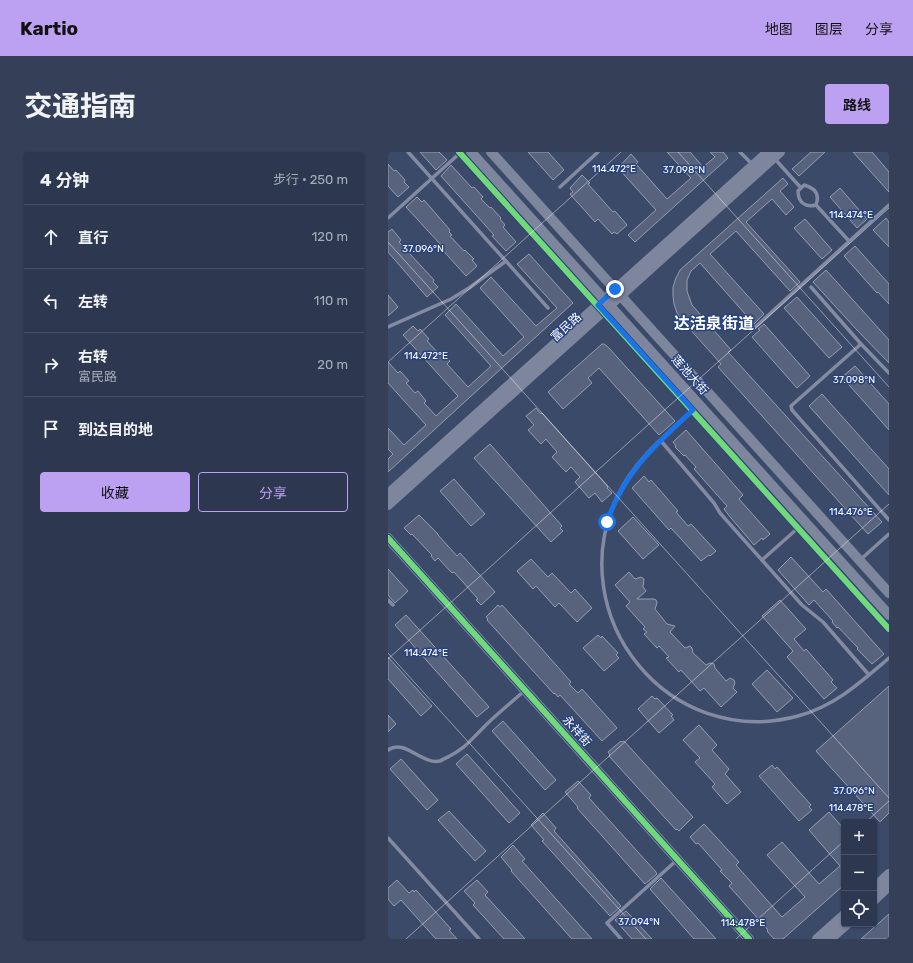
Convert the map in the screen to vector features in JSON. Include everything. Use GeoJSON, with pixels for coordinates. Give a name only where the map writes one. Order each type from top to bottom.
{"type":"FeatureCollection","features":[{"type":"Feature","properties":{"kind":"street"},"geometry":{"type":"LineString","coordinates":[[459,152],[604,305],[693,410],[889,629]]}},
{"type":"Feature","properties":{"kind":"street","name":"莲池大街"},"geometry":{"type":"LineString","coordinates":[[471,152],[604,305],[889,615]]}},
{"type":"Feature","properties":{"kind":"street","name":"莲池大街"},"geometry":{"type":"LineString","coordinates":[[491,152],[889,593]]}},
{"type":"Feature","properties":{"kind":"street","name":"富民路"},"geometry":{"type":"LineString","coordinates":[[618,292],[774,154]]}},
{"type":"Feature","properties":{"kind":"street","name":"富民路"},"geometry":{"type":"LineString","coordinates":[[388,505],[753,165],[774,154]]}},
{"type":"Feature","properties":{"kind":"street","name":"富民路"},"geometry":{"type":"LineString","coordinates":[[388,494],[604,305]]}},
{"type":"Feature","properties":{"kind":"street","name":"永祥街"},"geometry":{"type":"LineString","coordinates":[[388,538],[749,939]]}},
{"type":"Feature","properties":{"kind":"street"},"geometry":{"type":"LineString","coordinates":[[877,885],[889,874]]}},
{"type":"Feature","properties":{"kind":"street"},"geometry":{"type":"LineString","coordinates":[[877,897],[889,886]]}},
{"type":"Feature","properties":{"kind":"street"},"geometry":{"type":"LineString","coordinates":[[817,939],[841,918]]}},
{"type":"Feature","properties":{"kind":"street"},"geometry":{"type":"LineString","coordinates":[[830,939],[844,927]]}},
{"type":"Feature","properties":{"kind":"lane"},"geometry":{"type":"LineString","coordinates":[[408,152],[548,308]]}},
{"type":"Feature","properties":{"kind":"lane"},"geometry":{"type":"LineString","coordinates":[[388,218],[459,152]]}},
{"type":"Feature","properties":{"kind":"lane"},"geometry":{"type":"LineString","coordinates":[[560,187],[598,152]]}},
{"type":"Feature","properties":{"kind":"lane"},"geometry":{"type":"LineString","coordinates":[[740,152],[753,165]]}},
{"type":"Feature","properties":{"kind":"lane"},"geometry":{"type":"LineString","coordinates":[[774,154],[801,188]]}},
{"type":"Feature","properties":{"kind":"lane"},"geometry":{"type":"LineString","coordinates":[[804,185],[813,189],[817,193],[818,197],[816,204],[810,206],[802,203],[798,196],[798,191],[804,185]]}},
{"type":"Feature","properties":{"kind":"lane"},"geometry":{"type":"LineString","coordinates":[[816,204],[849,241]]}},
{"type":"Feature","properties":{"kind":"lane"},"geometry":{"type":"LineString","coordinates":[[752,330],[889,205]]}},
{"type":"Feature","properties":{"kind":"lane"},"geometry":{"type":"LineString","coordinates":[[388,327],[451,299],[506,261]]}},
{"type":"Feature","properties":{"kind":"lane"},"geometry":{"type":"LineString","coordinates":[[811,287],[861,344],[889,373]]}},
{"type":"Feature","properties":{"kind":"lane"},"geometry":{"type":"LineString","coordinates":[[861,344],[791,406],[792,410],[889,520]]}},
{"type":"Feature","properties":{"kind":"lane"},"geometry":{"type":"LineString","coordinates":[[693,410],[661,440],[632,472],[618,496],[607,522],[602,550],[602,578],[607,606],[624,645],[640,668],[673,696],[692,706],[726,718],[755,721],[784,719],[812,711],[838,699],[850,691],[889,658]]}},
{"type":"Feature","properties":{"kind":"lane"},"geometry":{"type":"LineString","coordinates":[[661,440],[714,503],[720,513],[802,605],[823,622],[869,675]]}},
{"type":"Feature","properties":{"kind":"lane"},"geometry":{"type":"LineString","coordinates":[[762,560],[798,528]]}},
{"type":"Feature","properties":{"kind":"lane"},"geometry":{"type":"LineString","coordinates":[[859,560],[889,534]]}},
{"type":"Feature","properties":{"kind":"lane"},"geometry":{"type":"LineString","coordinates":[[388,600],[393,605]]}},
{"type":"Feature","properties":{"kind":"lane"},"geometry":{"type":"LineString","coordinates":[[388,750],[390,748],[398,747],[404,748],[432,761],[440,761],[461,750],[525,690]]}},
{"type":"Feature","properties":{"kind":"lane"},"geometry":{"type":"LineString","coordinates":[[388,838],[479,939]]}},
{"type":"Feature","properties":{"kind":"lane"},"geometry":{"type":"LineString","coordinates":[[621,939],[607,923],[678,859]]}},
{"type":"Feature","properties":{"kind":"building"},"geometry":{"type":"Polygon","coordinates":[[[420,152],[439,152],[447,160],[436,170],[420,152]]]}},
{"type":"Feature","properties":{"kind":"building"},"geometry":{"type":"Polygon","coordinates":[[[528,152],[548,152],[564,170],[553,180],[528,152]]]}},
{"type":"Feature","properties":{"kind":"building"},"geometry":{"type":"Polygon","coordinates":[[[667,152],[690,152],[703,167],[715,157],[710,152],[723,152],[728,158],[635,242],[628,235],[656,210],[618,168],[631,154],[638,162],[636,164],[667,199],[691,178],[667,152]]]}},
{"type":"Feature","properties":{"kind":"building"},"geometry":{"type":"Polygon","coordinates":[[[811,152],[825,152],[799,176],[792,169],[811,152]]]}},
{"type":"Feature","properties":{"kind":"building"},"geometry":{"type":"Polygon","coordinates":[[[853,152],[872,152],[889,172],[889,192],[853,152]]]}},
{"type":"Feature","properties":{"kind":"building"},"geometry":{"type":"Polygon","coordinates":[[[388,164],[394,171],[396,170],[409,187],[398,197],[388,186],[388,164]]]}},
{"type":"Feature","properties":{"kind":"building"},"geometry":{"type":"Polygon","coordinates":[[[451,165],[472,188],[474,187],[483,197],[481,199],[501,218],[500,219],[505,225],[503,227],[516,242],[506,251],[492,236],[494,235],[441,176],[451,165]]]}},
{"type":"Feature","properties":{"kind":"building"},"geometry":{"type":"Polygon","coordinates":[[[582,175],[613,212],[615,211],[627,225],[617,234],[614,232],[612,234],[598,219],[595,222],[570,194],[573,192],[570,188],[582,175]]]}},
{"type":"Feature","properties":{"kind":"building"},"geometry":{"type":"Polygon","coordinates":[[[783,178],[788,184],[780,191],[794,207],[786,215],[772,199],[746,222],[800,282],[790,291],[736,231],[710,254],[764,314],[754,324],[700,263],[691,271],[687,280],[687,291],[692,305],[731,350],[728,352],[882,522],[868,534],[718,367],[721,364],[687,327],[677,313],[674,304],[673,287],[680,270],[783,178]]]}},
{"type":"Feature","properties":{"kind":"building"},"geometry":{"type":"Polygon","coordinates":[[[840,188],[867,219],[857,228],[830,197],[840,188]]]}},
{"type":"Feature","properties":{"kind":"building"},"geometry":{"type":"Polygon","coordinates":[[[417,197],[422,202],[424,200],[450,230],[449,232],[452,235],[450,236],[474,259],[472,260],[477,266],[466,276],[439,246],[441,245],[406,207],[417,197]]]}},
{"type":"Feature","properties":{"kind":"building"},"geometry":{"type":"Polygon","coordinates":[[[886,218],[889,222],[889,247],[873,230],[886,218]]]}},
{"type":"Feature","properties":{"kind":"building"},"geometry":{"type":"Polygon","coordinates":[[[805,219],[832,250],[822,259],[794,228],[805,219]]]}},
{"type":"Feature","properties":{"kind":"building"},"geometry":{"type":"Polygon","coordinates":[[[392,229],[401,240],[399,242],[434,280],[433,282],[438,287],[427,297],[388,252],[388,232],[392,229]]]}},
{"type":"Feature","properties":{"kind":"building"},"geometry":{"type":"Polygon","coordinates":[[[855,246],[889,284],[889,304],[878,292],[877,293],[844,256],[855,246]]]}},
{"type":"Feature","properties":{"kind":"building"},"geometry":{"type":"Polygon","coordinates":[[[529,254],[573,303],[388,472],[388,459],[393,454],[388,449],[388,428],[404,445],[426,425],[388,383],[388,362],[398,373],[400,371],[409,381],[406,383],[415,393],[418,391],[426,401],[424,403],[436,416],[458,396],[403,335],[413,326],[418,331],[420,329],[429,339],[427,341],[439,354],[441,352],[450,361],[447,364],[468,387],[491,366],[445,315],[456,304],[503,356],[524,337],[480,288],[491,277],[536,326],[557,308],[517,264],[529,254]]]}},
{"type":"Feature","properties":{"kind":"building"},"geometry":{"type":"Polygon","coordinates":[[[826,270],[889,340],[889,363],[813,282],[826,270]]]}},
{"type":"Feature","properties":{"kind":"building"},"geometry":{"type":"Polygon","coordinates":[[[388,295],[398,307],[388,316],[388,295]]]}},
{"type":"Feature","properties":{"kind":"building"},"geometry":{"type":"Polygon","coordinates":[[[797,297],[842,347],[829,358],[784,308],[797,297]]]}},
{"type":"Feature","properties":{"kind":"building"},"geometry":{"type":"Polygon","coordinates":[[[764,324],[810,376],[797,388],[752,337],[764,324]]]}},
{"type":"Feature","properties":{"kind":"building"},"geometry":{"type":"Polygon","coordinates":[[[602,344],[608,347],[675,421],[659,435],[599,368],[588,378],[592,383],[563,409],[548,392],[602,344]]]}},
{"type":"Feature","properties":{"kind":"building"},"geometry":{"type":"Polygon","coordinates":[[[855,366],[889,404],[889,430],[842,377],[855,366]]]}},
{"type":"Feature","properties":{"kind":"building"},"geometry":{"type":"Polygon","coordinates":[[[822,394],[889,469],[889,495],[809,406],[822,394]]]}},
{"type":"Feature","properties":{"kind":"building"},"geometry":{"type":"Polygon","coordinates":[[[536,408],[608,487],[607,488],[612,493],[602,502],[595,493],[589,498],[575,482],[580,477],[571,467],[566,472],[552,457],[557,452],[546,439],[541,444],[528,430],[534,425],[526,416],[536,408]]]}},
{"type":"Feature","properties":{"kind":"building"},"geometry":{"type":"Polygon","coordinates":[[[686,430],[743,495],[739,499],[770,534],[763,540],[762,538],[754,545],[724,509],[727,506],[694,469],[696,467],[675,447],[676,446],[673,442],[686,430]]]}},
{"type":"Feature","properties":{"kind":"building"},"geometry":{"type":"Polygon","coordinates":[[[490,444],[562,526],[560,528],[563,531],[551,542],[474,458],[490,444]]]}},
{"type":"Feature","properties":{"kind":"building"},"geometry":{"type":"Polygon","coordinates":[[[644,476],[649,482],[651,480],[678,511],[676,512],[688,526],[691,524],[716,551],[701,561],[671,528],[669,530],[632,488],[644,476]]]}},
{"type":"Feature","properties":{"kind":"building"},"geometry":{"type":"Polygon","coordinates":[[[454,479],[485,514],[471,526],[440,491],[454,479]]]}},
{"type":"Feature","properties":{"kind":"building"},"geometry":{"type":"Polygon","coordinates":[[[419,515],[457,556],[460,553],[495,592],[481,605],[476,600],[478,599],[454,572],[452,573],[438,558],[435,561],[431,556],[432,555],[412,534],[411,535],[404,528],[419,515]]]}},
{"type":"Feature","properties":{"kind":"building"},"geometry":{"type":"Polygon","coordinates":[[[633,517],[659,545],[643,559],[618,531],[633,517]]]}},
{"type":"Feature","properties":{"kind":"building"},"geometry":{"type":"Polygon","coordinates":[[[791,557],[823,592],[826,589],[884,654],[872,664],[838,627],[837,628],[832,622],[833,621],[814,600],[809,605],[778,570],[791,557]]]}},
{"type":"Feature","properties":{"kind":"building"},"geometry":{"type":"Polygon","coordinates":[[[531,559],[548,577],[552,573],[571,593],[575,589],[592,608],[577,622],[559,603],[555,607],[536,586],[533,589],[517,571],[531,559]]]}},
{"type":"Feature","properties":{"kind":"building"},"geometry":{"type":"Polygon","coordinates":[[[388,569],[408,591],[395,603],[388,595],[388,569]]]}},
{"type":"Feature","properties":{"kind":"building"},"geometry":{"type":"Polygon","coordinates":[[[629,572],[635,579],[641,577],[644,579],[643,587],[646,591],[637,599],[656,600],[657,603],[655,609],[667,624],[675,626],[670,632],[685,648],[690,646],[693,653],[706,665],[710,663],[714,664],[715,668],[726,681],[730,678],[734,680],[735,683],[733,688],[737,692],[721,707],[704,688],[700,691],[681,670],[679,672],[666,658],[669,657],[659,646],[657,648],[644,634],[647,632],[643,629],[645,627],[626,606],[630,602],[615,585],[629,572]]]}},
{"type":"Feature","properties":{"kind":"building"},"geometry":{"type":"Polygon","coordinates":[[[780,600],[806,629],[794,639],[804,651],[806,649],[833,680],[831,682],[837,688],[824,699],[787,657],[793,651],[762,616],[780,600]]]}},
{"type":"Feature","properties":{"kind":"building"},"geometry":{"type":"Polygon","coordinates":[[[498,605],[500,607],[502,605],[541,648],[571,682],[569,684],[578,693],[582,689],[617,728],[602,741],[560,695],[558,697],[555,693],[554,694],[487,620],[488,619],[486,617],[498,605]]]}},
{"type":"Feature","properties":{"kind":"building"},"geometry":{"type":"Polygon","coordinates":[[[406,615],[489,707],[477,717],[395,625],[406,615]]]}},
{"type":"Feature","properties":{"kind":"building"},"geometry":{"type":"Polygon","coordinates":[[[598,635],[601,638],[602,636],[618,653],[616,655],[619,658],[604,671],[583,648],[598,635]]]}},
{"type":"Feature","properties":{"kind":"building"},"geometry":{"type":"Polygon","coordinates":[[[388,657],[432,706],[421,716],[388,679],[388,657]]]}},
{"type":"Feature","properties":{"kind":"building"},"geometry":{"type":"Polygon","coordinates":[[[767,670],[793,698],[777,712],[752,684],[767,670]]]}},
{"type":"Feature","properties":{"kind":"building"},"geometry":{"type":"Polygon","coordinates":[[[889,686],[889,813],[880,822],[816,751],[889,686]]]}},
{"type":"Feature","properties":{"kind":"building"},"geometry":{"type":"Polygon","coordinates":[[[652,696],[655,699],[657,698],[673,715],[671,716],[674,720],[659,733],[638,709],[652,696]]]}},
{"type":"Feature","properties":{"kind":"building"},"geometry":{"type":"Polygon","coordinates":[[[388,715],[396,724],[388,732],[388,715]]]}},
{"type":"Feature","properties":{"kind":"building"},"geometry":{"type":"Polygon","coordinates":[[[503,721],[556,780],[545,790],[492,731],[503,721]]]}},
{"type":"Feature","properties":{"kind":"building"},"geometry":{"type":"Polygon","coordinates":[[[699,725],[717,745],[712,750],[729,769],[725,774],[741,792],[727,804],[712,787],[715,784],[695,762],[700,758],[683,740],[699,725]]]}},
{"type":"Feature","properties":{"kind":"building"},"geometry":{"type":"Polygon","coordinates":[[[621,741],[624,741],[693,817],[679,831],[677,829],[676,830],[609,756],[610,755],[608,752],[621,741]]]}},
{"type":"Feature","properties":{"kind":"building"},"geometry":{"type":"Polygon","coordinates":[[[467,754],[520,813],[509,823],[456,764],[467,754]]]}},
{"type":"Feature","properties":{"kind":"building"},"geometry":{"type":"Polygon","coordinates":[[[401,759],[438,800],[427,810],[390,769],[401,759]]]}},
{"type":"Feature","properties":{"kind":"building"},"geometry":{"type":"Polygon","coordinates":[[[772,765],[775,769],[777,767],[811,805],[809,807],[812,810],[799,821],[759,776],[772,765]]]}},
{"type":"Feature","properties":{"kind":"building"},"geometry":{"type":"Polygon","coordinates":[[[578,781],[591,795],[589,798],[656,872],[657,874],[645,884],[577,808],[578,807],[565,792],[578,781]]]}},
{"type":"Feature","properties":{"kind":"building"},"geometry":{"type":"Polygon","coordinates":[[[449,811],[486,851],[475,861],[438,820],[449,811]]]}},
{"type":"Feature","properties":{"kind":"building"},"geometry":{"type":"Polygon","coordinates":[[[829,812],[841,826],[841,888],[783,939],[774,939],[767,931],[768,930],[729,886],[732,883],[720,871],[722,870],[698,843],[696,844],[690,837],[704,824],[739,862],[736,865],[782,917],[805,897],[767,855],[782,842],[819,884],[840,866],[809,830],[829,812]]]}},
{"type":"Feature","properties":{"kind":"building"},"geometry":{"type":"Polygon","coordinates":[[[543,813],[556,828],[554,831],[621,906],[610,916],[542,841],[544,840],[531,825],[543,813]]]}},
{"type":"Feature","properties":{"kind":"building"},"geometry":{"type":"Polygon","coordinates":[[[513,845],[525,859],[522,861],[592,939],[572,939],[511,871],[512,870],[501,857],[513,845]]]}},
{"type":"Feature","properties":{"kind":"building"},"geometry":{"type":"Polygon","coordinates":[[[661,878],[716,939],[694,939],[650,889],[661,878]]]}},
{"type":"Feature","properties":{"kind":"building"},"geometry":{"type":"Polygon","coordinates":[[[397,880],[409,893],[416,890],[451,929],[449,930],[457,939],[436,939],[401,900],[394,906],[388,899],[388,888],[397,880]]]}},
{"type":"Feature","properties":{"kind":"building"},"geometry":{"type":"Polygon","coordinates":[[[477,880],[488,892],[485,895],[525,939],[504,939],[473,905],[475,903],[464,891],[477,880]]]}},
{"type":"Feature","properties":{"kind":"building"},"geometry":{"type":"Polygon","coordinates":[[[626,911],[652,939],[632,939],[615,920],[626,911]]]}},
{"type":"Feature","properties":{"kind":"building"},"geometry":{"type":"Polygon","coordinates":[[[889,914],[889,939],[861,939],[874,927],[877,927],[877,925],[889,914]]]}},
{"type":"Feature","properties":{"kind":"cycle path"},"geometry":{"type":"LineString","coordinates":[[459,152],[889,629]]}},
{"type":"Feature","properties":{"kind":"cycle path"},"geometry":{"type":"LineString","coordinates":[[388,538],[749,939]]}},
{"type":"Feature","properties":{"kind":"district","name":"达活泉街道"},"geometry":{"type":"Point","coordinates":[714,323]}},
{"type":"Feature","properties":{"kind":"route"},"geometry":{"type":"LineString","coordinates":[[607,522],[624,483],[632,472],[655,446],[693,410],[598,305],[615,289]]}}]}
